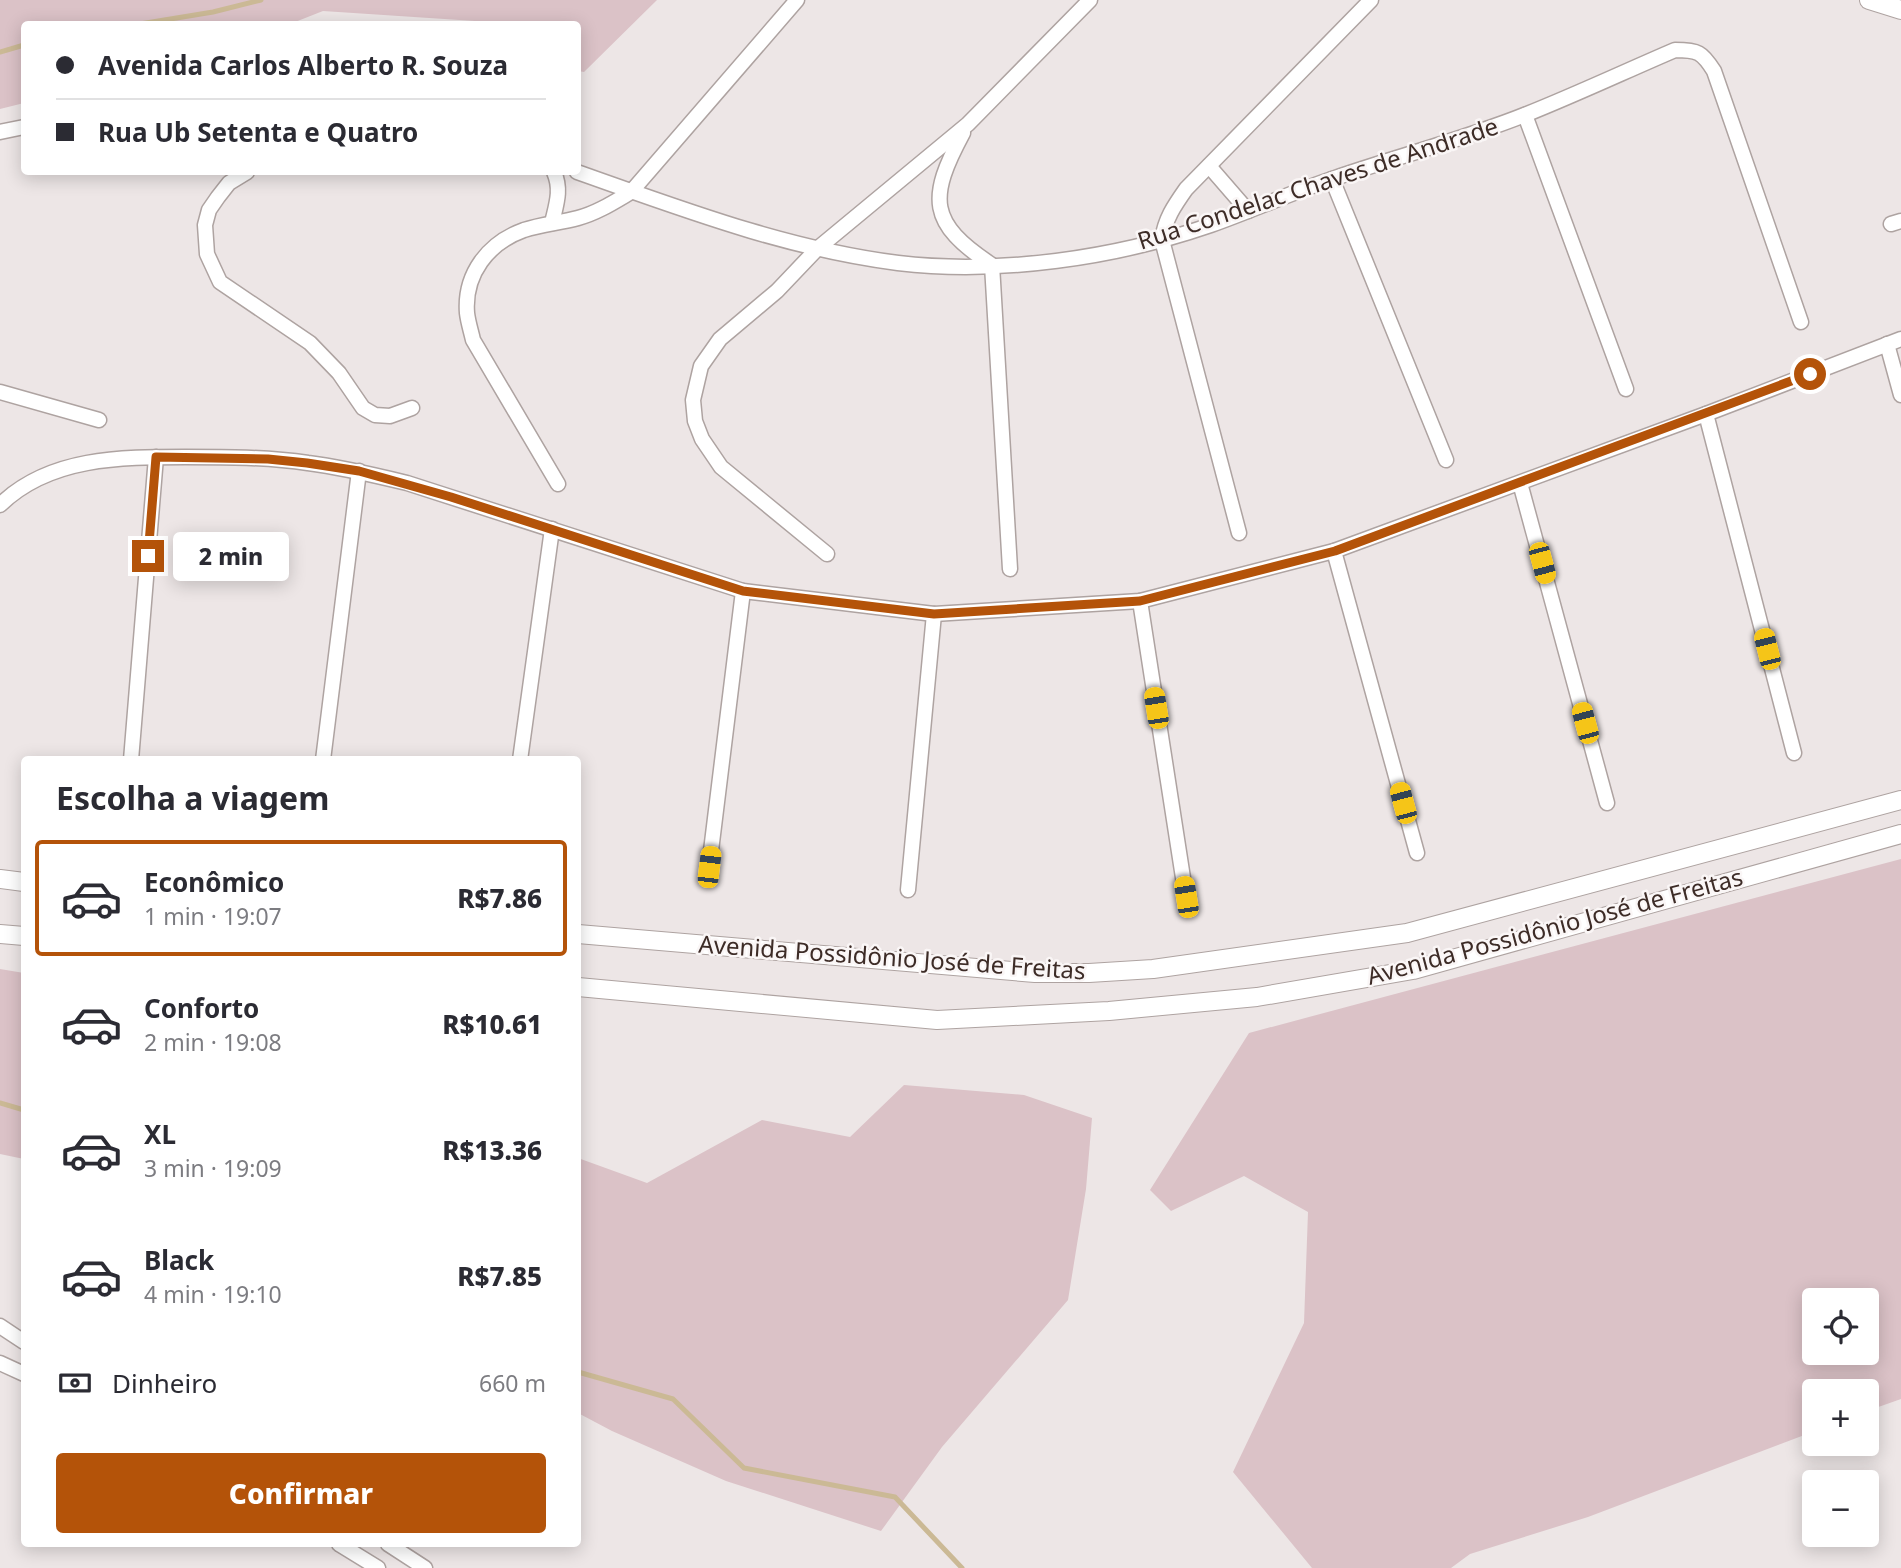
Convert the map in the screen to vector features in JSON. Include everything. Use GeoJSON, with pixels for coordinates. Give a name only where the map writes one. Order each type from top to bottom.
{"type":"FeatureCollection","features":[{"type":"Feature","properties":{"kind":"street"},"geometry":{"type":"LineString","coordinates":[[558,484],[473,340],[467,314],[469,288],[479,265],[491,248],[522,231],[596,212],[631,192],[797,0]]}},
{"type":"Feature","properties":{"kind":"street"},"geometry":{"type":"LineString","coordinates":[[827,554],[721,467],[702,439],[695,421],[693,400],[701,366],[720,339],[777,291],[817,249],[968,124],[1090,0]]}},
{"type":"Feature","properties":{"kind":"street"},"geometry":{"type":"LineString","coordinates":[[1239,533],[1162,240],[1167,216],[1186,189],[1371,0]]}},
{"type":"Feature","properties":{"kind":"street"},"geometry":{"type":"LineString","coordinates":[[1869,0],[1901,10]]}},
{"type":"Feature","properties":{"kind":"street","name":"Rua Condelac Chaves de Andrade"},"geometry":{"type":"LineString","coordinates":[[581,173],[760,234],[817,249],[901,263],[1026,264],[1070,259],[1162,240],[1332,179],[1525,115],[1675,50],[1695,50],[1705,57],[1714,71],[1801,322]]}},
{"type":"Feature","properties":{"kind":"street"},"geometry":{"type":"LineString","coordinates":[[1525,115],[1626,389]]}},
{"type":"Feature","properties":{"kind":"street"},"geometry":{"type":"LineString","coordinates":[[968,124],[948,161],[938,197],[941,215],[950,230],[975,254],[992,265],[1010,569]]}},
{"type":"Feature","properties":{"kind":"street"},"geometry":{"type":"LineString","coordinates":[[0,132],[21,128]]}},
{"type":"Feature","properties":{"kind":"street"},"geometry":{"type":"LineString","coordinates":[[1209,166],[1248,211]]}},
{"type":"Feature","properties":{"kind":"street"},"geometry":{"type":"LineString","coordinates":[[242,175],[229,183],[218,197],[209,211],[205,225],[207,254],[220,282],[310,343],[339,373],[363,408],[375,415],[390,416],[412,408]]}},
{"type":"Feature","properties":{"kind":"street"},"geometry":{"type":"LineString","coordinates":[[552,223],[559,196],[555,175]]}},
{"type":"Feature","properties":{"kind":"street"},"geometry":{"type":"LineString","coordinates":[[1332,179],[1446,460]]}},
{"type":"Feature","properties":{"kind":"street"},"geometry":{"type":"LineString","coordinates":[[0,505],[36,478],[61,469],[121,458],[268,459],[307,463],[359,471],[407,483],[743,591],[934,614],[1140,601],[1335,551],[1894,342],[1901,395]]}},
{"type":"Feature","properties":{"kind":"street"},"geometry":{"type":"LineString","coordinates":[[0,392],[99,420]]}},
{"type":"Feature","properties":{"kind":"street"},"geometry":{"type":"LineString","coordinates":[[1706,414],[1794,753]]}},
{"type":"Feature","properties":{"kind":"street"},"geometry":{"type":"LineString","coordinates":[[131,756],[156,457]]}},
{"type":"Feature","properties":{"kind":"street"},"geometry":{"type":"LineString","coordinates":[[323,756],[359,471]]}},
{"type":"Feature","properties":{"kind":"street"},"geometry":{"type":"LineString","coordinates":[[1520,483],[1607,803]]}},
{"type":"Feature","properties":{"kind":"street"},"geometry":{"type":"LineString","coordinates":[[521,756],[552,528]]}},
{"type":"Feature","properties":{"kind":"street"},"geometry":{"type":"LineString","coordinates":[[1335,551],[1417,853]]}},
{"type":"Feature","properties":{"kind":"street"},"geometry":{"type":"LineString","coordinates":[[709,867],[743,591]]}},
{"type":"Feature","properties":{"kind":"street"},"geometry":{"type":"LineString","coordinates":[[1140,601],[1186,897]]}},
{"type":"Feature","properties":{"kind":"street"},"geometry":{"type":"LineString","coordinates":[[908,890],[934,614]]}},
{"type":"Feature","properties":{"kind":"street","name":"Avenida Possidônio José de Freitas"},"geometry":{"type":"LineString","coordinates":[[581,933],[1035,973],[1153,969],[1407,933],[1901,800]]}},
{"type":"Feature","properties":{"kind":"street","name":"Avenida Possidônio José de Freitas"},"geometry":{"type":"LineString","coordinates":[[581,987],[937,1020],[1109,1012],[1257,997],[1413,970],[1901,834]]}},
{"type":"Feature","properties":{"kind":"street"},"geometry":{"type":"LineString","coordinates":[[0,879],[21,882]]}},
{"type":"Feature","properties":{"kind":"street"},"geometry":{"type":"LineString","coordinates":[[0,934],[21,936]]}},
{"type":"Feature","properties":{"kind":"street"},"geometry":{"type":"LineString","coordinates":[[0,1326],[21,1340]]}},
{"type":"Feature","properties":{"kind":"street"},"geometry":{"type":"LineString","coordinates":[[0,1363],[21,1373]]}},
{"type":"Feature","properties":{"kind":"street"},"geometry":{"type":"LineString","coordinates":[[344,1547],[378,1568]]}},
{"type":"Feature","properties":{"kind":"street"},"geometry":{"type":"LineString","coordinates":[[393,1547],[425,1568]]}},
{"type":"Feature","properties":{"kind":"shaded area"},"geometry":{"type":"Polygon","coordinates":[[[0,0],[657,0],[584,72],[581,72],[581,21],[475,21],[323,11],[298,21],[21,21],[21,104],[0,109],[0,0]]]}},
{"type":"Feature","properties":{"kind":"shaded area"},"geometry":{"type":"Polygon","coordinates":[[[1901,859],[1901,1399],[1879,1407],[1879,1379],[1802,1379],[1802,1436],[1588,1517],[1470,1554],[1451,1568],[1312,1568],[1233,1472],[1304,1323],[1308,1212],[1244,1176],[1171,1211],[1150,1190],[1249,1033],[1901,859]]]}},
{"type":"Feature","properties":{"kind":"shaded area"},"geometry":{"type":"Polygon","coordinates":[[[0,969],[21,972],[21,1158],[0,1154],[0,969]]]}},
{"type":"Feature","properties":{"kind":"shaded area"},"geometry":{"type":"Polygon","coordinates":[[[904,1085],[1024,1095],[1092,1118],[1086,1189],[1068,1300],[942,1447],[881,1531],[726,1481],[581,1415],[581,1159],[647,1183],[762,1120],[850,1137],[904,1085]]]}},
{"type":"Feature","properties":{"kind":"waterway"},"geometry":{"type":"LineString","coordinates":[[158,21],[213,12],[261,0]]}},
{"type":"Feature","properties":{"kind":"waterway"},"geometry":{"type":"LineString","coordinates":[[0,52],[21,46]]}},
{"type":"Feature","properties":{"kind":"waterway"},"geometry":{"type":"LineString","coordinates":[[0,1103],[21,1109]]}},
{"type":"Feature","properties":{"kind":"waterway"},"geometry":{"type":"LineString","coordinates":[[581,1373],[673,1399],[744,1468],[895,1497],[962,1568]]}},
{"type":"Feature","properties":{"kind":"route"},"geometry":{"type":"LineString","coordinates":[[148,556],[156,457],[225,457],[307,463],[359,471],[407,483],[743,591],[934,614],[1140,601],[1335,551],[1810,374]]}}]}
